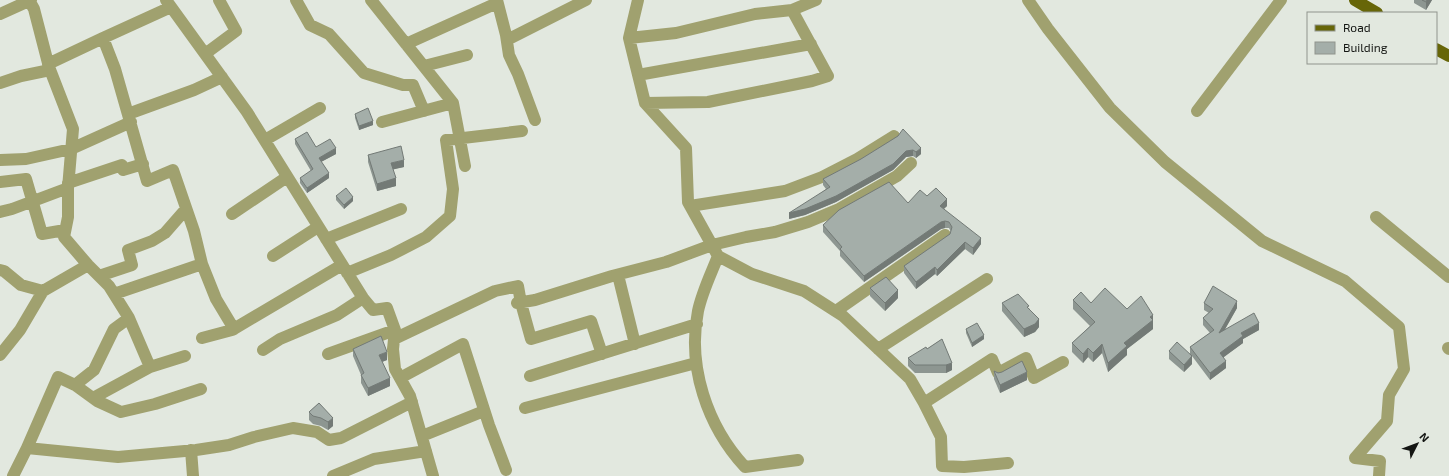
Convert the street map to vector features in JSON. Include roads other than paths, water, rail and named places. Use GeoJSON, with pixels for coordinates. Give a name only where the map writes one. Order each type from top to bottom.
{"type":"FeatureCollection","features":[{"type":"Feature","properties":{"kind":"main road"},"geometry":{"type":"LineString","coordinates":[[1355,0],[1375,12]]}},
{"type":"Feature","properties":{"kind":"main road"},"geometry":{"type":"LineString","coordinates":[[1437,50],[1449,56]]}},
{"type":"Feature","properties":{"kind":"street"},"geometry":{"type":"LineString","coordinates":[[0,14],[30,0],[34,9],[49,67],[73,129],[68,186],[68,217],[64,237],[88,265],[110,286],[129,318],[150,367]]}},
{"type":"Feature","properties":{"kind":"street"},"geometry":{"type":"LineString","coordinates":[[205,54],[236,31],[219,0]]}},
{"type":"Feature","properties":{"kind":"street"},"geometry":{"type":"LineString","coordinates":[[296,0],[310,25],[329,34],[364,73],[403,85],[412,85],[424,111]]}},
{"type":"Feature","properties":{"kind":"street"},"geometry":{"type":"LineString","coordinates":[[371,0],[453,103],[465,166]]}},
{"type":"Feature","properties":{"kind":"street"},"geometry":{"type":"LineString","coordinates":[[507,40],[586,0]]}},
{"type":"Feature","properties":{"kind":"street"},"geometry":{"type":"LineString","coordinates":[[638,0],[629,38],[644,103],[686,148],[688,202],[715,251],[752,274],[804,291],[836,311],[910,379],[924,403],[940,437],[942,466],[964,467],[1008,463]]}},
{"type":"Feature","properties":{"kind":"street"},"geometry":{"type":"LineString","coordinates":[[629,38],[676,33],[754,14],[792,10],[816,0]]}},
{"type":"Feature","properties":{"kind":"street"},"geometry":{"type":"LineString","coordinates":[[1028,0],[1048,29],[1110,108],[1165,162],[1262,241],[1345,282],[1399,327],[1404,369],[1388,395],[1387,421],[1355,458],[1380,461],[1379,476]]}},
{"type":"Feature","properties":{"kind":"street"},"geometry":{"type":"LineString","coordinates":[[1197,111],[1281,0]]}},
{"type":"Feature","properties":{"kind":"street"},"geometry":{"type":"LineString","coordinates":[[0,83],[49,67],[166,2],[247,112],[363,298],[373,310],[387,308],[394,335],[393,349],[395,369],[410,396],[433,476]]}},
{"type":"Feature","properties":{"kind":"street"},"geometry":{"type":"LineString","coordinates":[[406,44],[497,2],[507,40],[509,55],[518,74],[535,120]]}},
{"type":"Feature","properties":{"kind":"street"},"geometry":{"type":"LineString","coordinates":[[644,103],[708,102],[812,81],[828,76],[792,10]]}},
{"type":"Feature","properties":{"kind":"street"},"geometry":{"type":"LineString","coordinates":[[103,38],[116,69],[148,181],[173,170],[194,231],[202,264],[216,299],[234,329]]}},
{"type":"Feature","properties":{"kind":"street"},"geometry":{"type":"LineString","coordinates":[[638,75],[811,44]]}},
{"type":"Feature","properties":{"kind":"street"},"geometry":{"type":"LineString","coordinates":[[424,66],[467,55]]}},
{"type":"Feature","properties":{"kind":"street"},"geometry":{"type":"LineString","coordinates":[[0,160],[26,159],[72,149],[129,118],[222,77]]}},
{"type":"Feature","properties":{"kind":"street"},"geometry":{"type":"LineString","coordinates":[[382,122],[453,103]]}},
{"type":"Feature","properties":{"kind":"street"},"geometry":{"type":"LineString","coordinates":[[265,140],[320,108]]}},
{"type":"Feature","properties":{"kind":"street"},"geometry":{"type":"LineString","coordinates":[[202,338],[234,329],[344,269],[391,255],[426,237],[450,216],[453,190],[446,140],[522,131]]}},
{"type":"Feature","properties":{"kind":"street"},"geometry":{"type":"LineString","coordinates":[[690,206],[785,191],[822,177],[843,167],[894,136]]}},
{"type":"Feature","properties":{"kind":"street"},"geometry":{"type":"LineString","coordinates":[[519,303],[666,262],[715,251],[746,237],[775,232],[808,222],[840,209],[897,176],[911,163]]}},
{"type":"Feature","properties":{"kind":"street"},"geometry":{"type":"LineString","coordinates":[[0,212],[32,202],[122,165],[124,170],[142,164]]}},
{"type":"Feature","properties":{"kind":"street"},"geometry":{"type":"LineString","coordinates":[[232,214],[287,177]]}},
{"type":"Feature","properties":{"kind":"street"},"geometry":{"type":"LineString","coordinates":[[0,182],[26,179],[42,234],[65,230]]}},
{"type":"Feature","properties":{"kind":"street"},"geometry":{"type":"LineString","coordinates":[[99,276],[132,266],[128,250],[152,241],[165,233],[186,209]]}},
{"type":"Feature","properties":{"kind":"street"},"geometry":{"type":"LineString","coordinates":[[326,239],[401,209]]}},
{"type":"Feature","properties":{"kind":"street"},"geometry":{"type":"LineString","coordinates":[[1376,217],[1449,277]]}},
{"type":"Feature","properties":{"kind":"street"},"geometry":{"type":"LineString","coordinates":[[273,256],[318,227]]}},
{"type":"Feature","properties":{"kind":"street"},"geometry":{"type":"LineString","coordinates":[[836,311],[945,235]]}},
{"type":"Feature","properties":{"kind":"street"},"geometry":{"type":"LineString","coordinates":[[715,251],[698,311],[695,337],[696,363],[705,400],[720,433],[745,467],[798,460]]}},
{"type":"Feature","properties":{"kind":"street"},"geometry":{"type":"LineString","coordinates":[[114,294],[202,264]]}},
{"type":"Feature","properties":{"kind":"street"},"geometry":{"type":"LineString","coordinates":[[0,355],[20,330],[43,291],[88,265]]}},
{"type":"Feature","properties":{"kind":"street"},"geometry":{"type":"LineString","coordinates":[[0,270],[4,271],[21,285],[43,291]]}},
{"type":"Feature","properties":{"kind":"street"},"geometry":{"type":"LineString","coordinates":[[618,275],[635,344]]}},
{"type":"Feature","properties":{"kind":"street"},"geometry":{"type":"LineString","coordinates":[[878,349],[987,279]]}},
{"type":"Feature","properties":{"kind":"street"},"geometry":{"type":"LineString","coordinates":[[328,354],[394,335],[495,291],[518,286],[519,303],[531,339],[591,321],[602,354]]}},
{"type":"Feature","properties":{"kind":"street"},"geometry":{"type":"LineString","coordinates":[[262,350],[280,339],[338,316],[363,298]]}},
{"type":"Feature","properties":{"kind":"street"},"geometry":{"type":"LineString","coordinates":[[75,385],[94,370],[114,330],[129,318]]}},
{"type":"Feature","properties":{"kind":"street"},"geometry":{"type":"LineString","coordinates":[[530,376],[697,324]]}},
{"type":"Feature","properties":{"kind":"street"},"geometry":{"type":"LineString","coordinates":[[400,378],[464,344],[484,410],[506,470]]}},
{"type":"Feature","properties":{"kind":"street"},"geometry":{"type":"LineString","coordinates":[[93,398],[150,367],[185,356]]}},
{"type":"Feature","properties":{"kind":"street"},"geometry":{"type":"LineString","coordinates":[[924,403],[992,359],[998,373],[1026,358],[1034,378],[1063,362]]}},
{"type":"Feature","properties":{"kind":"street"},"geometry":{"type":"LineString","coordinates":[[525,408],[696,363]]}},
{"type":"Feature","properties":{"kind":"street"},"geometry":{"type":"LineString","coordinates":[[13,476],[58,378],[75,385],[93,398],[121,412],[155,404],[201,389]]}},
{"type":"Feature","properties":{"kind":"street"},"geometry":{"type":"LineString","coordinates":[[27,448],[118,457],[229,445],[254,437],[293,428],[317,432],[329,440],[341,438],[412,402]]}},
{"type":"Feature","properties":{"kind":"street"},"geometry":{"type":"LineString","coordinates":[[422,436],[484,410]]}},
{"type":"Feature","properties":{"kind":"street"},"geometry":{"type":"LineString","coordinates":[[191,450],[193,476]]}},
{"type":"Feature","properties":{"kind":"street"},"geometry":{"type":"LineString","coordinates":[[334,476],[374,459],[426,451]]}}]}
